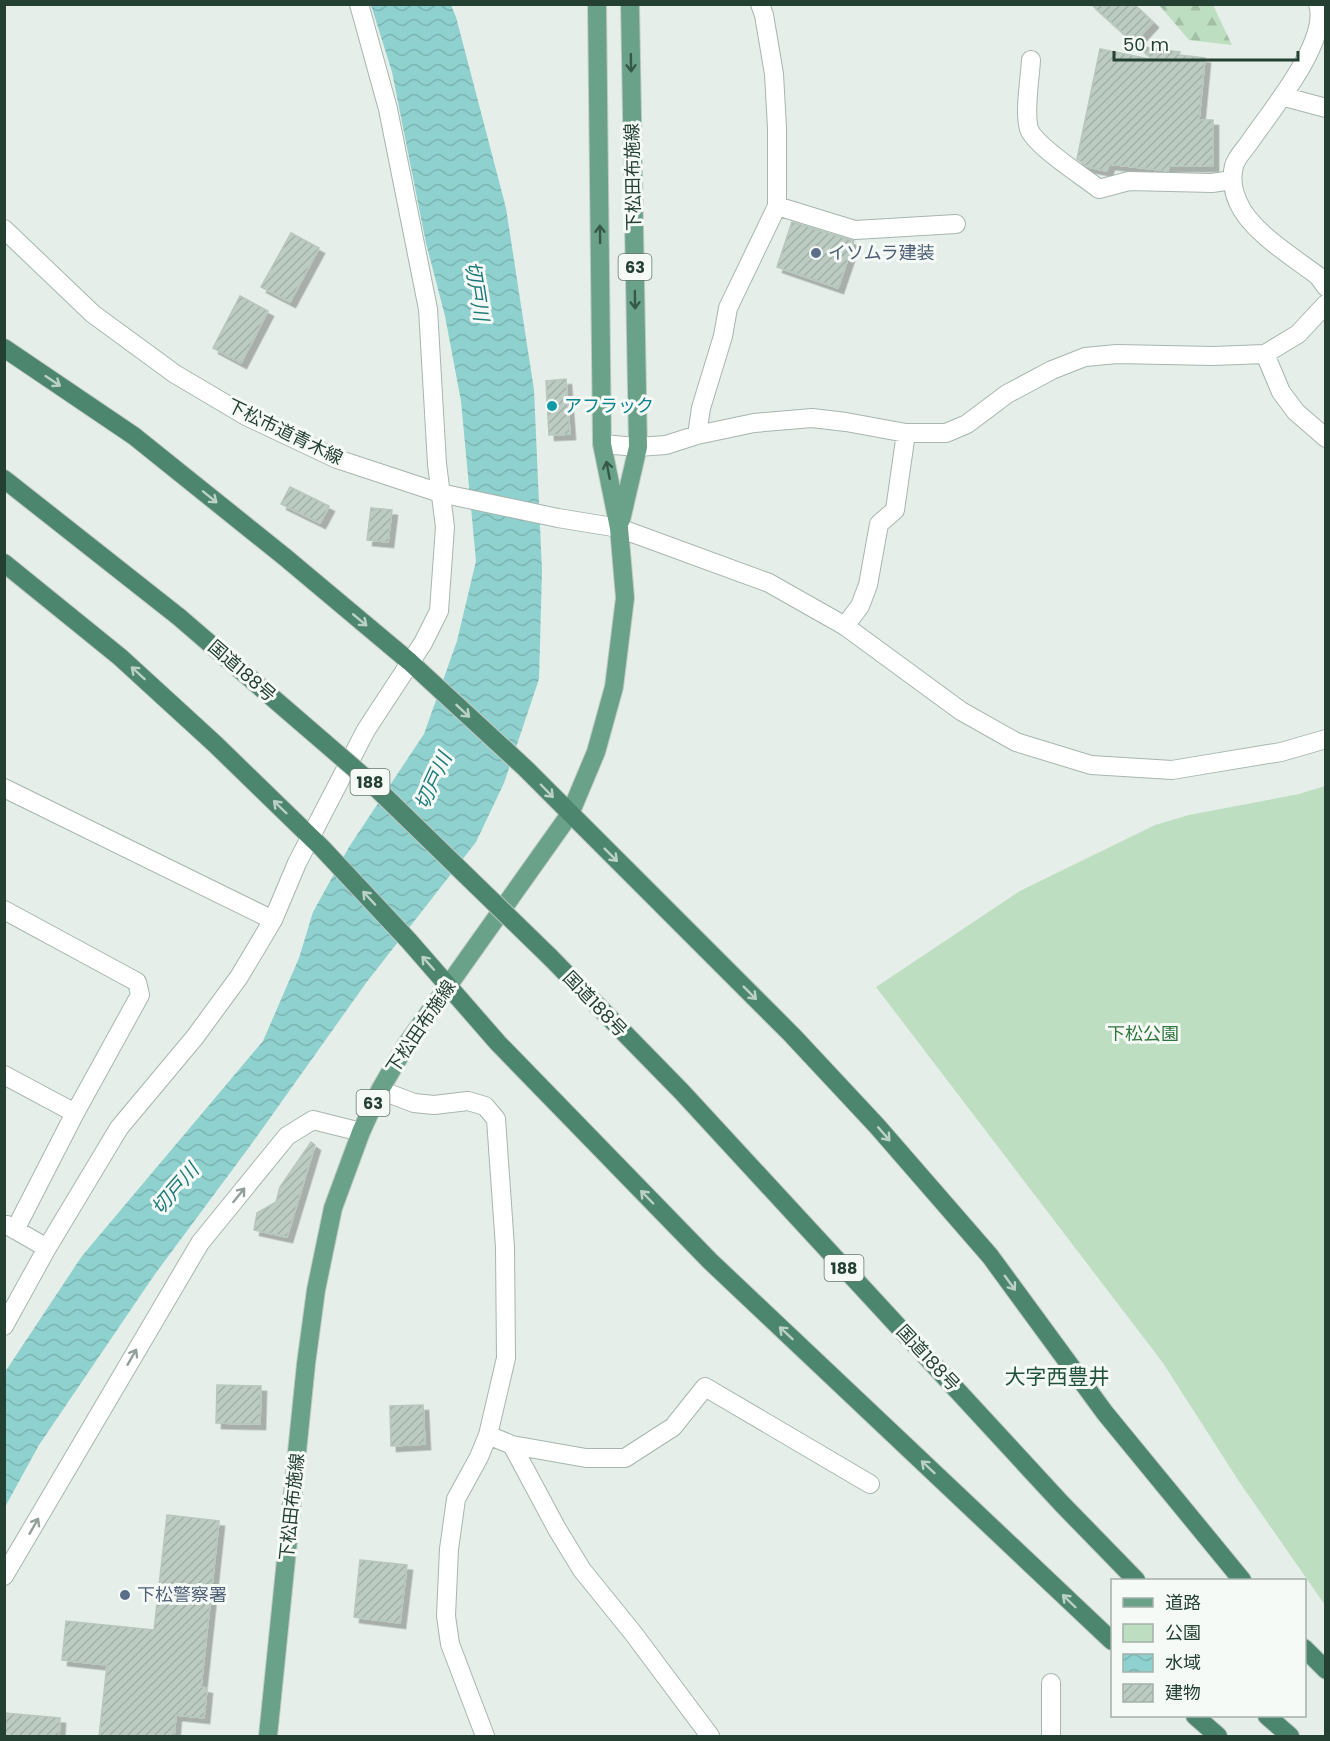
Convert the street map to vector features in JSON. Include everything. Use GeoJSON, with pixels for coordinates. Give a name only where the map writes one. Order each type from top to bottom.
{"type":"FeatureCollection","features":[{"type":"Feature","properties":{"kind":"highway"},"geometry":{"type":"LineString","coordinates":[[4,348],[134,436],[286,558],[415,667],[525,768],[792,1035],[877,1126],[990,1256],[1105,1413],[1240,1579]]}},
{"type":"Feature","properties":{"kind":"highway","name":"国道188号"},"geometry":{"type":"LineString","coordinates":[[4,479],[179,617],[369,781],[550,957],[682,1092],[1062,1504],[1134,1579]]}},
{"type":"Feature","properties":{"kind":"highway"},"geometry":{"type":"LineString","coordinates":[[4,563],[120,657],[215,744],[316,843],[409,941],[498,1043],[711,1261],[1111,1639]]}},
{"type":"Feature","properties":{"kind":"highway"},"geometry":{"type":"LineString","coordinates":[[1306,1649],[1326,1670]]}},
{"type":"Feature","properties":{"kind":"highway"},"geometry":{"type":"LineString","coordinates":[[1196,1717],[1218,1737]]}},
{"type":"Feature","properties":{"kind":"highway"},"geometry":{"type":"LineString","coordinates":[[1269,1717],[1290,1737]]}},
{"type":"Feature","properties":{"kind":"main road","name":"下松田布施線"},"geometry":{"type":"LineString","coordinates":[[268,1737],[306,1364],[316,1290],[333,1208],[361,1132],[380,1089],[406,1045],[570,814],[596,752],[614,687],[625,598],[619,528],[602,444],[597,4]]}},
{"type":"Feature","properties":{"kind":"main road","name":"下松田布施線"},"geometry":{"type":"LineString","coordinates":[[619,528],[638,447],[630,4]]}},
{"type":"Feature","properties":{"kind":"street"},"geometry":{"type":"LineString","coordinates":[[4,1326],[47,1248],[119,1128],[195,1037],[239,978],[316,843],[366,730],[415,667],[423,643],[439,611],[445,527],[444,495],[428,309],[388,109],[359,4]]}},
{"type":"Feature","properties":{"kind":"street"},"geometry":{"type":"LineString","coordinates":[[697,435],[701,408],[723,336],[728,308],[777,206],[774,74],[760,4]]}},
{"type":"Feature","properties":{"kind":"street"},"geometry":{"type":"LineString","coordinates":[[1318,4],[1322,12],[1320,35],[1285,97],[1256,131],[1235,164],[1232,180],[1238,202],[1254,226],[1318,276],[1326,287]]}},
{"type":"Feature","properties":{"kind":"street"},"geometry":{"type":"LineString","coordinates":[[1031,60],[1028,101],[1029,129],[1037,142],[1099,189],[1129,181],[1212,183],[1232,180]]}},
{"type":"Feature","properties":{"kind":"street"},"geometry":{"type":"LineString","coordinates":[[1285,97],[1326,108]]}},
{"type":"Feature","properties":{"kind":"street"},"geometry":{"type":"LineString","coordinates":[[777,206],[855,230],[956,224]]}},
{"type":"Feature","properties":{"kind":"street","name":"下松市道青木線"},"geometry":{"type":"LineString","coordinates":[[4,229],[93,314],[175,374],[246,416],[337,459],[444,495],[619,528],[769,583],[845,626],[961,711],[1016,742],[1091,765],[1172,770],[1281,752],[1326,739]]}},
{"type":"Feature","properties":{"kind":"street"},"geometry":{"type":"LineString","coordinates":[[602,444],[638,447],[666,445],[697,435],[754,423],[812,418],[906,433],[946,433],[967,424],[1007,393],[1052,370],[1085,357],[1118,354],[1213,356],[1265,354],[1298,334],[1326,304]]}},
{"type":"Feature","properties":{"kind":"street"},"geometry":{"type":"LineString","coordinates":[[1265,354],[1281,392],[1296,412],[1326,438]]}},
{"type":"Feature","properties":{"kind":"street"},"geometry":{"type":"LineString","coordinates":[[845,626],[860,606],[868,585],[879,524],[895,510],[906,433]]}},
{"type":"Feature","properties":{"kind":"street"},"geometry":{"type":"LineString","coordinates":[[4,788],[273,920]]}},
{"type":"Feature","properties":{"kind":"street"},"geometry":{"type":"LineString","coordinates":[[4,910],[137,982],[140,995],[10,1227],[47,1248]]}},
{"type":"Feature","properties":{"kind":"street"},"geometry":{"type":"LineString","coordinates":[[4,1075],[75,1113]]}},
{"type":"Feature","properties":{"kind":"street"},"geometry":{"type":"LineString","coordinates":[[380,1089],[414,1103],[435,1105],[468,1101],[485,1106],[496,1119],[506,1246],[506,1358],[488,1435],[456,1499],[449,1549],[446,1616],[450,1644],[485,1737]]}},
{"type":"Feature","properties":{"kind":"street"},"geometry":{"type":"LineString","coordinates":[[4,1576],[176,1282],[207,1234],[287,1136],[313,1120],[361,1132]]}},
{"type":"Feature","properties":{"kind":"street"},"geometry":{"type":"LineString","coordinates":[[488,1435],[512,1446],[586,1458],[625,1458],[673,1428],[705,1387],[870,1484]]}},
{"type":"Feature","properties":{"kind":"street"},"geometry":{"type":"LineString","coordinates":[[512,1446],[582,1570],[639,1641],[710,1737]]}},
{"type":"Feature","properties":{"kind":"street"},"geometry":{"type":"LineString","coordinates":[[1051,1683],[1052,1737]]}},
{"type":"Feature","properties":{"kind":"green space"},"geometry":{"type":"Polygon","coordinates":[[[1159,5],[1213,5],[1232,45],[1189,40],[1159,5]]]}},
{"type":"Feature","properties":{"kind":"green space","name":"下松公園"},"geometry":{"type":"Polygon","coordinates":[[[1326,786],[1325,1605],[1240,1483],[1163,1363],[876,987],[1020,891],[1155,825],[1189,815],[1299,794],[1326,786]]]}},
{"type":"Feature","properties":{"kind":"water","name":"切戸川"},"geometry":{"type":"Polygon","coordinates":[[[371,5],[451,5],[506,208],[534,390],[542,571],[539,679],[504,783],[476,842],[366,983],[155,1274],[39,1445],[5,1507],[5,1372],[82,1256],[263,1041],[299,958],[313,912],[349,847],[424,734],[457,641],[476,561],[461,401],[445,316],[426,243],[392,72],[371,5]]]}},
{"type":"Feature","properties":{"kind":"building"},"geometry":{"type":"Polygon","coordinates":[[[1091,4],[1134,4],[1153,22],[1134,43],[1091,4]]]}},
{"type":"Feature","properties":{"kind":"building"},"geometry":{"type":"Polygon","coordinates":[[[1138,46],[1205,58],[1199,120],[1213,120],[1213,166],[1169,166],[1168,171],[1109,164],[1107,171],[1088,167],[1077,159],[1100,49],[1154,60],[1138,46]]]}},
{"type":"Feature","properties":{"kind":"building","name":"イソムラ建装"},"geometry":{"type":"Polygon","coordinates":[[[792,222],[854,241],[838,288],[777,267],[792,222]]]}},
{"type":"Feature","properties":{"kind":"building"},"geometry":{"type":"Polygon","coordinates":[[[291,233],[319,248],[290,302],[261,287],[291,233]]]}},
{"type":"Feature","properties":{"kind":"building"},"geometry":{"type":"Polygon","coordinates":[[[240,296],[268,311],[241,363],[213,348],[240,296]]]}},
{"type":"Feature","properties":{"kind":"building","name":"アフラック"},"geometry":{"type":"Polygon","coordinates":[[[566,379],[570,434],[549,435],[546,381],[566,379]]]}},
{"type":"Feature","properties":{"kind":"building"},"geometry":{"type":"Polygon","coordinates":[[[290,487],[329,506],[320,523],[281,504],[290,487]]]}},
{"type":"Feature","properties":{"kind":"building"},"geometry":{"type":"Polygon","coordinates":[[[371,508],[392,510],[388,542],[367,540],[371,508]]]}},
{"type":"Feature","properties":{"kind":"building"},"geometry":{"type":"Polygon","coordinates":[[[311,1142],[315,1145],[287,1237],[254,1230],[257,1213],[276,1202],[280,1187],[311,1142]]]}},
{"type":"Feature","properties":{"kind":"building"},"geometry":{"type":"Polygon","coordinates":[[[217,1385],[261,1386],[260,1424],[216,1423],[217,1385]]]}},
{"type":"Feature","properties":{"kind":"building"},"geometry":{"type":"Polygon","coordinates":[[[423,1405],[425,1444],[391,1446],[390,1406],[423,1405]]]}},
{"type":"Feature","properties":{"kind":"building"},"geometry":{"type":"Polygon","coordinates":[[[167,1515],[219,1521],[201,1687],[207,1688],[204,1718],[176,1715],[174,1737],[99,1737],[107,1665],[62,1660],[66,1621],[154,1630],[167,1515]]]}},
{"type":"Feature","properties":{"kind":"building"},"geometry":{"type":"Polygon","coordinates":[[[360,1560],[407,1565],[400,1623],[354,1617],[360,1560]]]}},
{"type":"Feature","properties":{"kind":"building"},"geometry":{"type":"Polygon","coordinates":[[[4,1713],[60,1718],[59,1737],[4,1737],[4,1713]]]}},
{"type":"Feature","properties":{"kind":"place","name":"イソムラ建装"},"geometry":{"type":"Point","coordinates":[816,253]}},
{"type":"Feature","properties":{"kind":"place","name":"アフラック"},"geometry":{"type":"Point","coordinates":[552,406]}},
{"type":"Feature","properties":{"kind":"place","name":"下松警察署"},"geometry":{"type":"Point","coordinates":[125,1595]}},
{"type":"Feature","properties":{"kind":"district","name":"大字西豊井"},"geometry":{"type":"Point","coordinates":[1057,1377]}}]}
